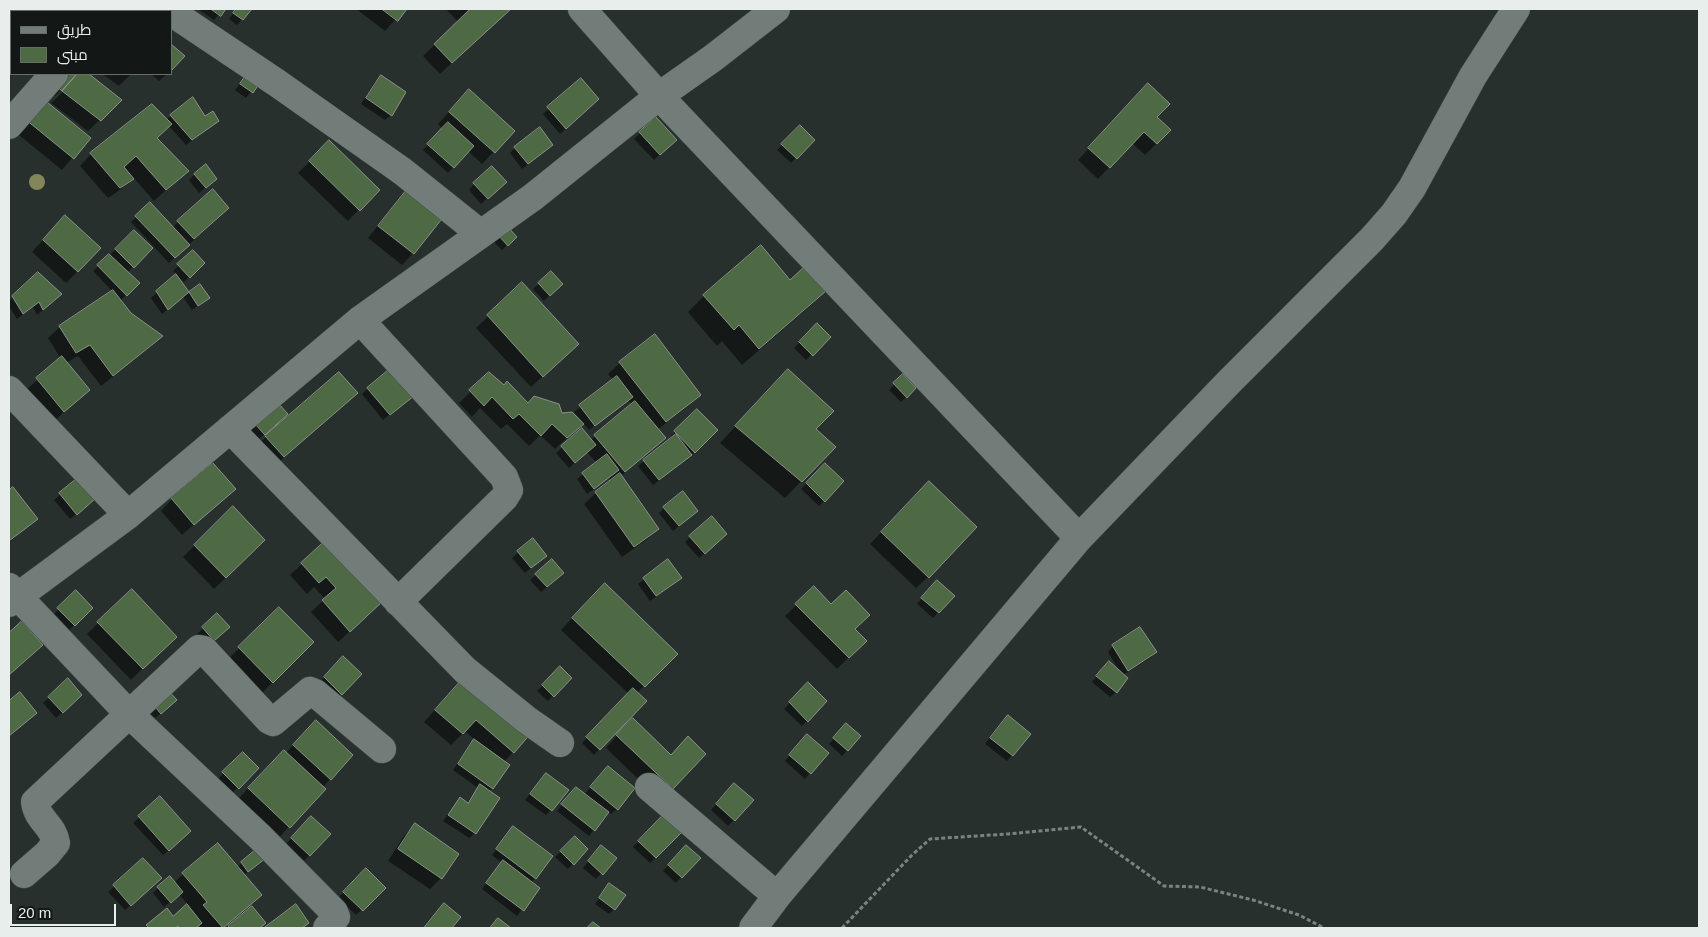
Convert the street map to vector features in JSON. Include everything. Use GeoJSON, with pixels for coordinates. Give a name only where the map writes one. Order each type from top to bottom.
{"type":"FeatureCollection","features":[{"type":"Feature","properties":{"kind":"street"},"geometry":{"type":"LineString","coordinates":[[582,9],[659,96],[1079,538]]}},
{"type":"Feature","properties":{"kind":"street"},"geometry":{"type":"LineString","coordinates":[[328,928],[336,917],[334,912],[260,837],[129,714],[12,595],[53,571],[128,515],[360,320],[533,197],[659,96],[713,58],[776,9]]}},
{"type":"Feature","properties":{"kind":"street"},"geometry":{"type":"LineString","coordinates":[[753,928],[777,896],[1079,538],[1229,382],[1372,240],[1394,214],[1412,188],[1473,76],[1516,9]]}},
{"type":"Feature","properties":{"kind":"street"},"geometry":{"type":"LineString","coordinates":[[172,12],[402,171],[481,234]]}},
{"type":"Feature","properties":{"kind":"street"},"geometry":{"type":"LineString","coordinates":[[9,125],[53,75]]}},
{"type":"Feature","properties":{"kind":"street"},"geometry":{"type":"LineString","coordinates":[[360,320],[504,477],[509,490],[504,498],[398,602]]}},
{"type":"Feature","properties":{"kind":"street"},"geometry":{"type":"LineString","coordinates":[[9,390],[128,515]]}},
{"type":"Feature","properties":{"kind":"street"},"geometry":{"type":"LineString","coordinates":[[230,429],[465,670],[527,720],[560,743]]}},
{"type":"Feature","properties":{"kind":"street"},"geometry":{"type":"LineString","coordinates":[[24,874],[48,854],[56,843],[54,833],[37,812],[35,802],[199,649],[204,650],[272,722],[310,692],[315,693],[382,749]]}},
{"type":"Feature","properties":{"kind":"street"},"geometry":{"type":"LineString","coordinates":[[649,787],[777,896]]}},
{"type":"Feature","properties":{"kind":"path"},"geometry":{"type":"LineString","coordinates":[[842,928],[912,855],[930,839],[1082,827],[1164,886],[1200,887],[1253,900],[1299,915],[1324,928]]}},
{"type":"Feature","properties":{"kind":"building"},"geometry":{"type":"Polygon","coordinates":[[[56,9],[90,9],[88,10],[56,9]]]}},
{"type":"Feature","properties":{"kind":"building"},"geometry":{"type":"Polygon","coordinates":[[[211,9],[226,9],[221,16],[211,9]]]}},
{"type":"Feature","properties":{"kind":"building"},"geometry":{"type":"Polygon","coordinates":[[[236,9],[252,9],[243,20],[233,13],[236,9]]]}},
{"type":"Feature","properties":{"kind":"building"},"geometry":{"type":"Polygon","coordinates":[[[382,9],[407,9],[398,21],[382,9]]]}},
{"type":"Feature","properties":{"kind":"building"},"geometry":{"type":"Polygon","coordinates":[[[468,9],[511,9],[452,63],[434,44],[468,9]]]}},
{"type":"Feature","properties":{"kind":"building"},"geometry":{"type":"Polygon","coordinates":[[[172,45],[185,56],[172,70],[172,45]]]}},
{"type":"Feature","properties":{"kind":"building"},"geometry":{"type":"Polygon","coordinates":[[[248,72],[261,81],[253,93],[240,84],[248,72]]]}},
{"type":"Feature","properties":{"kind":"building"},"geometry":{"type":"Polygon","coordinates":[[[54,75],[76,75],[62,91],[49,80],[54,75]]]}},
{"type":"Feature","properties":{"kind":"building"},"geometry":{"type":"Polygon","coordinates":[[[76,75],[90,75],[122,100],[101,121],[62,91],[76,75]]]}},
{"type":"Feature","properties":{"kind":"building"},"geometry":{"type":"Polygon","coordinates":[[[381,75],[406,92],[392,116],[366,98],[381,75]]]}},
{"type":"Feature","properties":{"kind":"building"},"geometry":{"type":"Polygon","coordinates":[[[581,78],[599,99],[566,129],[547,107],[581,78]]]}},
{"type":"Feature","properties":{"kind":"building"},"geometry":{"type":"Polygon","coordinates":[[[1148,83],[1170,104],[1157,117],[1171,130],[1157,144],[1144,132],[1110,168],[1088,148],[1148,83]]]}},
{"type":"Feature","properties":{"kind":"building"},"geometry":{"type":"Polygon","coordinates":[[[469,89],[515,131],[495,153],[449,112],[469,89]]]}},
{"type":"Feature","properties":{"kind":"building"},"geometry":{"type":"Polygon","coordinates":[[[193,97],[205,116],[213,111],[219,121],[192,140],[170,115],[193,97]]]}},
{"type":"Feature","properties":{"kind":"building"},"geometry":{"type":"Polygon","coordinates":[[[42,98],[91,138],[74,159],[25,119],[42,98]]]}},
{"type":"Feature","properties":{"kind":"building"},"geometry":{"type":"Polygon","coordinates":[[[152,104],[172,124],[157,138],[189,171],[166,190],[136,156],[124,167],[134,179],[120,188],[90,153],[152,104]]]}},
{"type":"Feature","properties":{"kind":"building"},"geometry":{"type":"Polygon","coordinates":[[[656,117],[677,140],[660,155],[639,132],[656,117]]]}},
{"type":"Feature","properties":{"kind":"building"},"geometry":{"type":"Polygon","coordinates":[[[448,122],[474,146],[454,168],[427,144],[448,122]]]}},
{"type":"Feature","properties":{"kind":"building"},"geometry":{"type":"Polygon","coordinates":[[[800,125],[815,140],[797,159],[781,144],[800,125]]]}},
{"type":"Feature","properties":{"kind":"building"},"geometry":{"type":"Polygon","coordinates":[[[540,127],[553,145],[528,164],[514,147],[540,127]]]}},
{"type":"Feature","properties":{"kind":"building"},"geometry":{"type":"Polygon","coordinates":[[[329,140],[380,190],[360,211],[309,161],[329,140]]]}},
{"type":"Feature","properties":{"kind":"building"},"geometry":{"type":"Polygon","coordinates":[[[206,164],[217,179],[206,188],[194,174],[206,164]]]}},
{"type":"Feature","properties":{"kind":"building"},"geometry":{"type":"Polygon","coordinates":[[[492,166],[507,182],[488,199],[473,183],[492,166]]]}},
{"type":"Feature","properties":{"kind":"building"},"geometry":{"type":"Polygon","coordinates":[[[409,187],[445,215],[414,254],[378,226],[409,187]]]}},
{"type":"Feature","properties":{"kind":"building"},"geometry":{"type":"Polygon","coordinates":[[[213,189],[229,208],[194,239],[177,221],[213,189]]]}},
{"type":"Feature","properties":{"kind":"building"},"geometry":{"type":"Polygon","coordinates":[[[150,202],[190,245],[175,258],[135,216],[150,202]]]}},
{"type":"Feature","properties":{"kind":"building"},"geometry":{"type":"Polygon","coordinates":[[[65,215],[101,248],[78,272],[43,240],[65,215]]]}},
{"type":"Feature","properties":{"kind":"building"},"geometry":{"type":"Polygon","coordinates":[[[507,226],[517,237],[508,246],[498,235],[507,226]]]}},
{"type":"Feature","properties":{"kind":"building"},"geometry":{"type":"Polygon","coordinates":[[[134,230],[153,248],[134,268],[115,249],[134,230]]]}},
{"type":"Feature","properties":{"kind":"building"},"geometry":{"type":"Polygon","coordinates":[[[761,245],[790,280],[805,266],[826,291],[759,349],[739,325],[734,330],[703,295],[761,245]]]}},
{"type":"Feature","properties":{"kind":"building"},"geometry":{"type":"Polygon","coordinates":[[[193,250],[205,263],[190,278],[177,264],[193,250]]]}},
{"type":"Feature","properties":{"kind":"building"},"geometry":{"type":"Polygon","coordinates":[[[109,254],[140,283],[127,296],[97,265],[109,254]]]}},
{"type":"Feature","properties":{"kind":"building"},"geometry":{"type":"Polygon","coordinates":[[[551,271],[563,284],[550,296],[538,283],[551,271]]]}},
{"type":"Feature","properties":{"kind":"building"},"geometry":{"type":"Polygon","coordinates":[[[38,272],[62,294],[43,310],[39,302],[23,314],[12,296],[38,272]]]}},
{"type":"Feature","properties":{"kind":"building"},"geometry":{"type":"Polygon","coordinates":[[[176,274],[189,292],[168,310],[156,291],[176,274]]]}},
{"type":"Feature","properties":{"kind":"building"},"geometry":{"type":"Polygon","coordinates":[[[522,282],[579,344],[543,377],[487,315],[522,282]]]}},
{"type":"Feature","properties":{"kind":"building"},"geometry":{"type":"Polygon","coordinates":[[[200,284],[210,298],[198,306],[189,292],[200,284]]]}},
{"type":"Feature","properties":{"kind":"building"},"geometry":{"type":"Polygon","coordinates":[[[113,290],[131,313],[163,336],[113,376],[90,345],[76,353],[59,326],[113,290]]]}},
{"type":"Feature","properties":{"kind":"building"},"geometry":{"type":"Polygon","coordinates":[[[817,323],[831,337],[813,356],[799,342],[817,323]]]}},
{"type":"Feature","properties":{"kind":"building"},"geometry":{"type":"Polygon","coordinates":[[[655,334],[701,395],[666,422],[619,362],[655,334]]]}},
{"type":"Feature","properties":{"kind":"building"},"geometry":{"type":"Polygon","coordinates":[[[62,356],[90,390],[64,412],[36,378],[62,356]]]}},
{"type":"Feature","properties":{"kind":"building"},"geometry":{"type":"Polygon","coordinates":[[[391,368],[414,396],[390,415],[367,388],[391,368]]]}},
{"type":"Feature","properties":{"kind":"building"},"geometry":{"type":"Polygon","coordinates":[[[788,369],[834,411],[816,429],[836,447],[802,482],[735,426],[788,369]]]}},
{"type":"Feature","properties":{"kind":"building"},"geometry":{"type":"Polygon","coordinates":[[[339,372],[358,393],[284,457],[265,436],[339,372]]]}},
{"type":"Feature","properties":{"kind":"building"},"geometry":{"type":"Polygon","coordinates":[[[489,372],[504,385],[507,381],[528,403],[534,396],[559,404],[562,413],[572,412],[584,424],[567,438],[552,424],[541,436],[519,414],[513,419],[492,397],[484,406],[469,390],[489,372]]]}},
{"type":"Feature","properties":{"kind":"building"},"geometry":{"type":"Polygon","coordinates":[[[903,374],[916,388],[907,398],[893,383],[903,374]]]}},
{"type":"Feature","properties":{"kind":"building"},"geometry":{"type":"Polygon","coordinates":[[[617,376],[633,397],[595,426],[579,405],[617,376]]]}},
{"type":"Feature","properties":{"kind":"building"},"geometry":{"type":"Polygon","coordinates":[[[635,401],[666,438],[625,472],[594,435],[635,401]]]}},
{"type":"Feature","properties":{"kind":"building"},"geometry":{"type":"Polygon","coordinates":[[[278,403],[288,414],[265,435],[255,424],[278,403]]]}},
{"type":"Feature","properties":{"kind":"building"},"geometry":{"type":"Polygon","coordinates":[[[697,409],[718,430],[695,453],[674,431],[697,409]]]}},
{"type":"Feature","properties":{"kind":"building"},"geometry":{"type":"Polygon","coordinates":[[[582,428],[596,445],[575,463],[561,446],[582,428]]]}},
{"type":"Feature","properties":{"kind":"building"},"geometry":{"type":"Polygon","coordinates":[[[676,434],[692,455],[659,480],[643,460],[676,434]]]}},
{"type":"Feature","properties":{"kind":"building"},"geometry":{"type":"Polygon","coordinates":[[[607,454],[619,470],[594,489],[582,473],[607,454]]]}},
{"type":"Feature","properties":{"kind":"building"},"geometry":{"type":"Polygon","coordinates":[[[213,463],[236,489],[194,525],[171,498],[213,463]]]}},
{"type":"Feature","properties":{"kind":"building"},"geometry":{"type":"Polygon","coordinates":[[[825,463],[844,481],[825,502],[806,483],[825,463]]]}},
{"type":"Feature","properties":{"kind":"building"},"geometry":{"type":"Polygon","coordinates":[[[620,473],[659,529],[634,547],[595,492],[620,473]]]}},
{"type":"Feature","properties":{"kind":"building"},"geometry":{"type":"Polygon","coordinates":[[[79,477],[96,498],[77,515],[59,493],[79,477]]]}},
{"type":"Feature","properties":{"kind":"building"},"geometry":{"type":"Polygon","coordinates":[[[929,481],[977,527],[929,578],[881,532],[929,481]]]}},
{"type":"Feature","properties":{"kind":"building"},"geometry":{"type":"Polygon","coordinates":[[[13,487],[38,519],[9,541],[9,490],[13,487]]]}},
{"type":"Feature","properties":{"kind":"building"},"geometry":{"type":"Polygon","coordinates":[[[683,491],[698,511],[679,526],[663,507],[683,491]]]}},
{"type":"Feature","properties":{"kind":"building"},"geometry":{"type":"Polygon","coordinates":[[[233,506],[265,540],[226,578],[194,545],[233,506]]]}},
{"type":"Feature","properties":{"kind":"building"},"geometry":{"type":"Polygon","coordinates":[[[712,516],[727,534],[705,554],[689,536],[712,516]]]}},
{"type":"Feature","properties":{"kind":"building"},"geometry":{"type":"Polygon","coordinates":[[[533,538],[547,556],[531,568],[517,551],[533,538]]]}},
{"type":"Feature","properties":{"kind":"building"},"geometry":{"type":"Polygon","coordinates":[[[323,543],[384,600],[350,632],[322,600],[336,588],[326,577],[319,583],[301,563],[323,543]]]}},
{"type":"Feature","properties":{"kind":"building"},"geometry":{"type":"Polygon","coordinates":[[[552,559],[564,573],[547,587],[535,574],[552,559]]]}},
{"type":"Feature","properties":{"kind":"building"},"geometry":{"type":"Polygon","coordinates":[[[668,559],[682,578],[656,596],[643,578],[668,559]]]}},
{"type":"Feature","properties":{"kind":"building"},"geometry":{"type":"Polygon","coordinates":[[[937,580],[955,596],[939,613],[921,598],[937,580]]]}},
{"type":"Feature","properties":{"kind":"building"},"geometry":{"type":"Polygon","coordinates":[[[605,583],[678,654],[645,687],[572,618],[605,583]]]}},
{"type":"Feature","properties":{"kind":"building"},"geometry":{"type":"Polygon","coordinates":[[[814,586],[831,604],[846,590],[870,615],[855,629],[867,641],[849,658],[795,604],[814,586]]]}},
{"type":"Feature","properties":{"kind":"building"},"geometry":{"type":"Polygon","coordinates":[[[132,589],[177,637],[143,669],[97,622],[132,589]]]}},
{"type":"Feature","properties":{"kind":"building"},"geometry":{"type":"Polygon","coordinates":[[[76,590],[93,608],[75,626],[57,608],[76,590]]]}},
{"type":"Feature","properties":{"kind":"building"},"geometry":{"type":"Polygon","coordinates":[[[279,607],[314,642],[273,683],[238,647],[279,607]]]}},
{"type":"Feature","properties":{"kind":"building"},"geometry":{"type":"Polygon","coordinates":[[[217,613],[230,627],[214,641],[202,627],[217,613]]]}},
{"type":"Feature","properties":{"kind":"building"},"geometry":{"type":"Polygon","coordinates":[[[22,621],[43,645],[9,675],[9,633],[22,621]]]}},
{"type":"Feature","properties":{"kind":"building"},"geometry":{"type":"Polygon","coordinates":[[[1140,627],[1157,652],[1128,671],[1112,645],[1140,627]]]}},
{"type":"Feature","properties":{"kind":"building"},"geometry":{"type":"Polygon","coordinates":[[[343,656],[362,674],[342,695],[324,677],[343,656]]]}},
{"type":"Feature","properties":{"kind":"building"},"geometry":{"type":"Polygon","coordinates":[[[1109,661],[1128,678],[1117,693],[1096,676],[1109,661]]]}},
{"type":"Feature","properties":{"kind":"building"},"geometry":{"type":"Polygon","coordinates":[[[560,666],[572,678],[554,697],[542,685],[560,666]]]}},
{"type":"Feature","properties":{"kind":"building"},"geometry":{"type":"Polygon","coordinates":[[[466,675],[532,732],[514,753],[476,720],[463,734],[435,710],[466,675]]]}},
{"type":"Feature","properties":{"kind":"building"},"geometry":{"type":"Polygon","coordinates":[[[68,678],[82,695],[63,713],[48,697],[68,678]]]}},
{"type":"Feature","properties":{"kind":"building"},"geometry":{"type":"Polygon","coordinates":[[[808,682],[827,701],[808,722],[789,702],[808,682]]]}},
{"type":"Feature","properties":{"kind":"building"},"geometry":{"type":"Polygon","coordinates":[[[165,687],[177,700],[161,714],[150,701],[165,687]]]}},
{"type":"Feature","properties":{"kind":"building"},"geometry":{"type":"Polygon","coordinates":[[[633,688],[647,701],[600,750],[586,737],[633,688]]]}},
{"type":"Feature","properties":{"kind":"building"},"geometry":{"type":"Polygon","coordinates":[[[20,692],[37,713],[9,736],[9,701],[20,692]]]}},
{"type":"Feature","properties":{"kind":"building"},"geometry":{"type":"Polygon","coordinates":[[[1008,715],[1031,734],[1013,756],[990,738],[1008,715]]]}},
{"type":"Feature","properties":{"kind":"building"},"geometry":{"type":"Polygon","coordinates":[[[633,718],[671,755],[688,736],[706,754],[673,789],[616,735],[633,718]]]}},
{"type":"Feature","properties":{"kind":"building"},"geometry":{"type":"Polygon","coordinates":[[[316,720],[353,755],[331,780],[293,745],[316,720]]]}},
{"type":"Feature","properties":{"kind":"building"},"geometry":{"type":"Polygon","coordinates":[[[846,723],[861,736],[848,751],[833,738],[846,723]]]}},
{"type":"Feature","properties":{"kind":"building"},"geometry":{"type":"Polygon","coordinates":[[[807,734],[829,753],[811,774],[789,755],[807,734]]]}},
{"type":"Feature","properties":{"kind":"building"},"geometry":{"type":"Polygon","coordinates":[[[474,739],[510,765],[493,789],[458,764],[474,739]]]}},
{"type":"Feature","properties":{"kind":"building"},"geometry":{"type":"Polygon","coordinates":[[[284,750],[326,789],[290,828],[248,788],[284,750]]]}},
{"type":"Feature","properties":{"kind":"building"},"geometry":{"type":"Polygon","coordinates":[[[243,752],[259,768],[239,789],[222,772],[243,752]]]}},
{"type":"Feature","properties":{"kind":"building"},"geometry":{"type":"Polygon","coordinates":[[[608,766],[635,788],[618,810],[590,787],[608,766]]]}},
{"type":"Feature","properties":{"kind":"building"},"geometry":{"type":"Polygon","coordinates":[[[546,773],[569,790],[552,811],[530,794],[546,773]]]}},
{"type":"Feature","properties":{"kind":"building"},"geometry":{"type":"Polygon","coordinates":[[[734,783],[754,800],[735,821],[716,804],[734,783]]]}},
{"type":"Feature","properties":{"kind":"building"},"geometry":{"type":"Polygon","coordinates":[[[480,784],[500,798],[476,834],[448,815],[460,797],[468,803],[480,784]]]}},
{"type":"Feature","properties":{"kind":"building"},"geometry":{"type":"Polygon","coordinates":[[[576,787],[609,812],[595,831],[561,804],[576,787]]]}},
{"type":"Feature","properties":{"kind":"building"},"geometry":{"type":"Polygon","coordinates":[[[160,796],[191,831],[169,851],[138,816],[160,796]]]}},
{"type":"Feature","properties":{"kind":"building"},"geometry":{"type":"Polygon","coordinates":[[[668,810],[686,828],[656,858],[638,841],[668,810]]]}},
{"type":"Feature","properties":{"kind":"building"},"geometry":{"type":"Polygon","coordinates":[[[311,816],[331,834],[310,856],[291,838],[311,816]]]}},
{"type":"Feature","properties":{"kind":"building"},"geometry":{"type":"Polygon","coordinates":[[[415,823],[459,854],[442,879],[398,849],[415,823]]]}},
{"type":"Feature","properties":{"kind":"building"},"geometry":{"type":"Polygon","coordinates":[[[513,826],[553,856],[536,879],[496,849],[513,826]]]}},
{"type":"Feature","properties":{"kind":"building"},"geometry":{"type":"Polygon","coordinates":[[[575,836],[588,849],[574,865],[560,851],[575,836]]]}},
{"type":"Feature","properties":{"kind":"building"},"geometry":{"type":"Polygon","coordinates":[[[218,843],[262,895],[223,928],[203,905],[207,902],[182,873],[218,843]]]}},
{"type":"Feature","properties":{"kind":"building"},"geometry":{"type":"Polygon","coordinates":[[[601,845],[617,858],[603,875],[588,861],[601,845]]]}},
{"type":"Feature","properties":{"kind":"building"},"geometry":{"type":"Polygon","coordinates":[[[686,845],[701,858],[682,878],[668,865],[686,845]]]}},
{"type":"Feature","properties":{"kind":"building"},"geometry":{"type":"Polygon","coordinates":[[[258,848],[266,858],[248,872],[241,862],[258,848]]]}},
{"type":"Feature","properties":{"kind":"building"},"geometry":{"type":"Polygon","coordinates":[[[143,858],[162,878],[131,906],[113,885],[143,858]]]}},
{"type":"Feature","properties":{"kind":"building"},"geometry":{"type":"Polygon","coordinates":[[[503,860],[540,888],[524,911],[486,883],[503,860]]]}},
{"type":"Feature","properties":{"kind":"building"},"geometry":{"type":"Polygon","coordinates":[[[366,868],[386,888],[363,911],[343,892],[366,868]]]}},
{"type":"Feature","properties":{"kind":"building"},"geometry":{"type":"Polygon","coordinates":[[[170,876],[183,892],[171,903],[157,887],[170,876]]]}},
{"type":"Feature","properties":{"kind":"building"},"geometry":{"type":"Polygon","coordinates":[[[609,883],[626,895],[615,910],[599,898],[609,883]]]}},
{"type":"Feature","properties":{"kind":"building"},"geometry":{"type":"Polygon","coordinates":[[[444,903],[461,917],[452,928],[424,928],[444,903]]]}},
{"type":"Feature","properties":{"kind":"building"},"geometry":{"type":"Polygon","coordinates":[[[187,904],[202,923],[196,928],[179,928],[178,926],[175,928],[149,928],[146,925],[167,908],[173,916],[187,904]]]}},
{"type":"Feature","properties":{"kind":"building"},"geometry":{"type":"Polygon","coordinates":[[[296,904],[309,923],[302,928],[264,928],[296,904]]]}},
{"type":"Feature","properties":{"kind":"building"},"geometry":{"type":"Polygon","coordinates":[[[252,906],[266,923],[260,928],[230,928],[228,926],[252,906]]]}},
{"type":"Feature","properties":{"kind":"building"},"geometry":{"type":"Polygon","coordinates":[[[498,918],[511,928],[490,928],[498,918]]]}},
{"type":"Feature","properties":{"kind":"building"},"geometry":{"type":"Polygon","coordinates":[[[593,922],[601,928],[587,928],[593,922]]]}}]}
